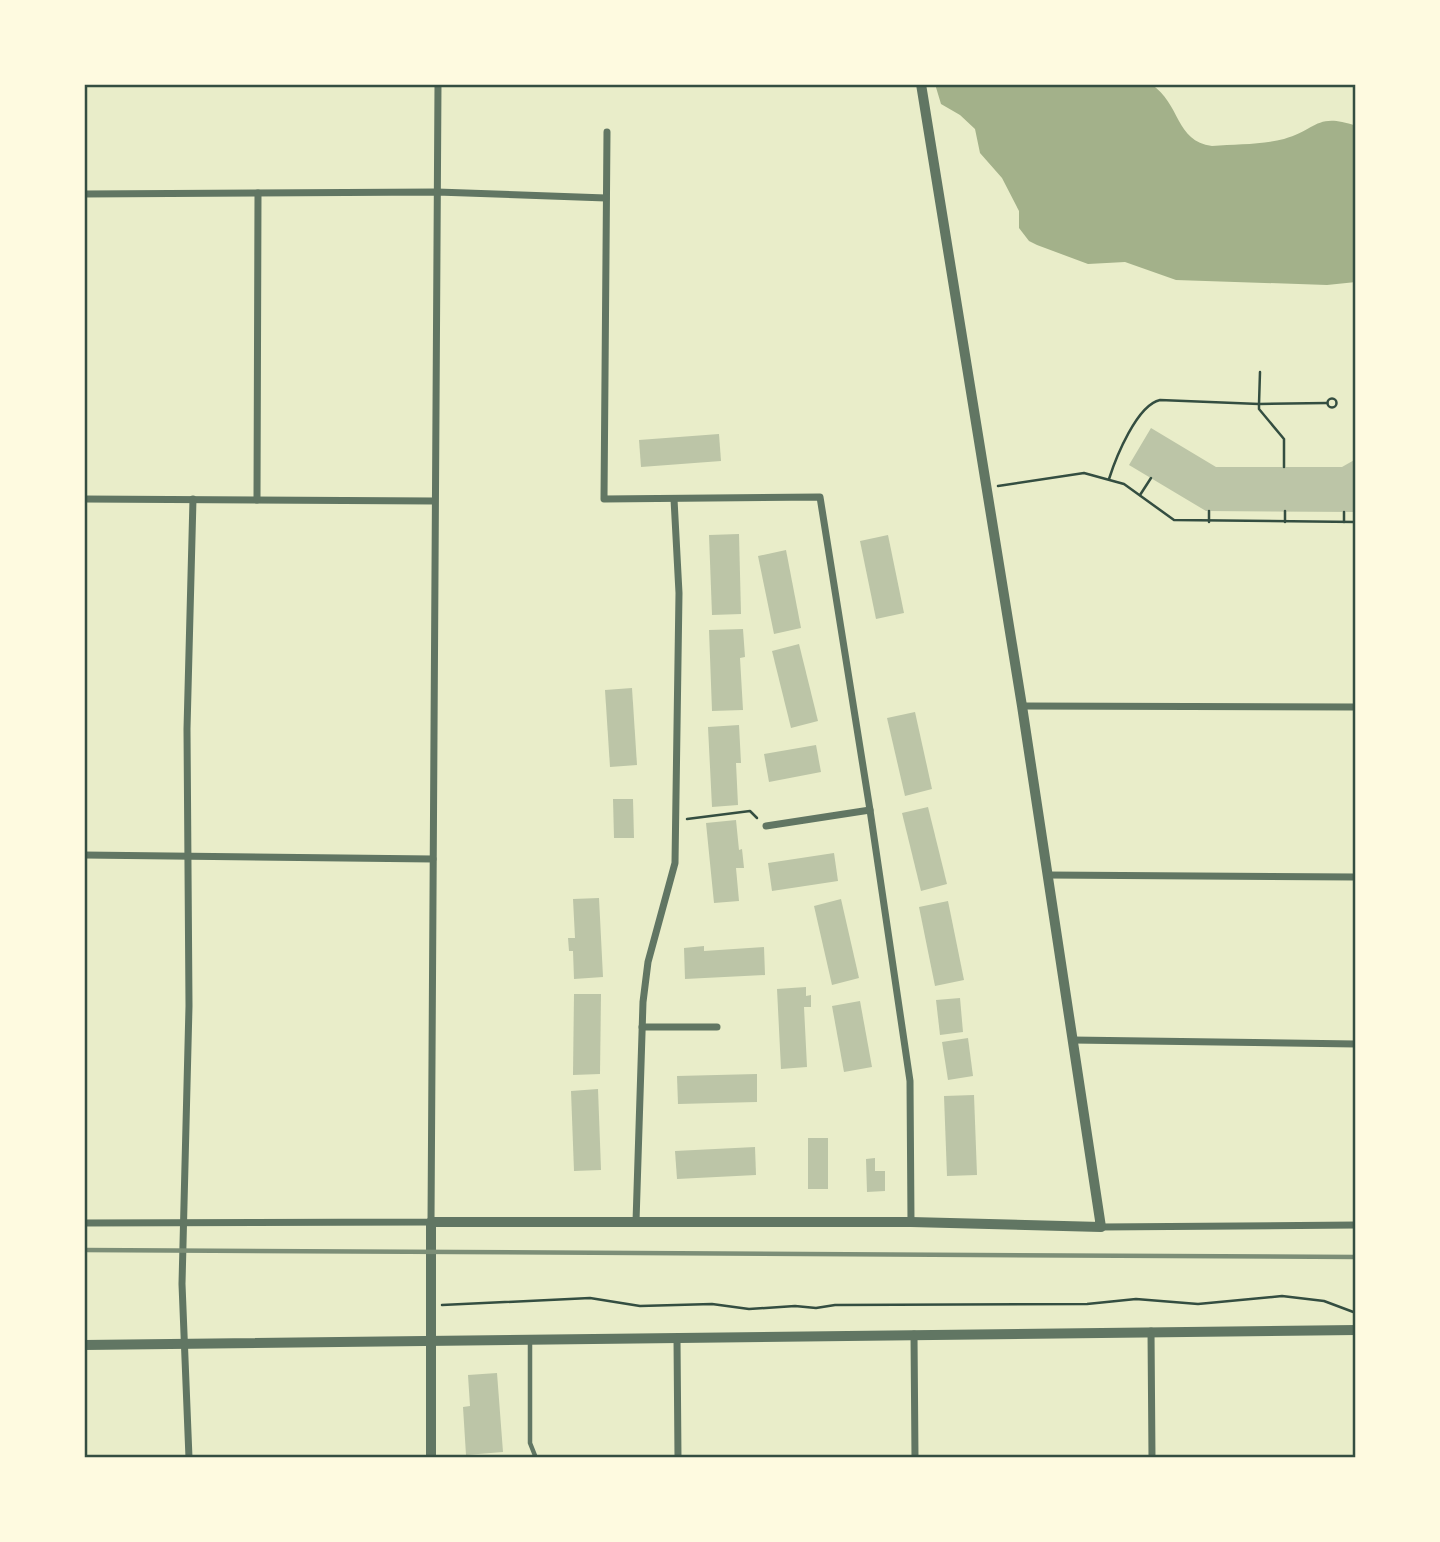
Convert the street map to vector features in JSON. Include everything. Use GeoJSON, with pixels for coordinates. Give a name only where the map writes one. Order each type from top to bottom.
{"type":"FeatureCollection","features":[{"type":"Feature","properties":{"kind":"street"},"geometry":{"type":"LineString","coordinates":[[431,1458],[438,84]]}},
{"type":"Feature","properties":{"kind":"street"},"geometry":{"type":"LineString","coordinates":[[921,84],[1022,706],[1101,1227]]}},
{"type":"Feature","properties":{"kind":"street"},"geometry":{"type":"LineString","coordinates":[[607,132],[604,499],[820,497],[910,1081],[911,1222]]}},
{"type":"Feature","properties":{"kind":"street"},"geometry":{"type":"LineString","coordinates":[[84,194],[437,192],[606,198]]}},
{"type":"Feature","properties":{"kind":"street"},"geometry":{"type":"LineString","coordinates":[[257,500],[258,193]]}},
{"type":"Feature","properties":{"kind":"street"},"geometry":{"type":"LineString","coordinates":[[84,499],[434,501]]}},
{"type":"Feature","properties":{"kind":"street"},"geometry":{"type":"LineString","coordinates":[[189,1458],[184,1343],[184,1222],[189,1006],[187,729],[193,499]]}},
{"type":"Feature","properties":{"kind":"street"},"geometry":{"type":"LineString","coordinates":[[636,1222],[642,1027],[648,962],[675,863],[679,593],[674,499]]}},
{"type":"Feature","properties":{"kind":"street"},"geometry":{"type":"LineString","coordinates":[[1022,706],[1356,707]]}},
{"type":"Feature","properties":{"kind":"street"},"geometry":{"type":"LineString","coordinates":[[765,826],[870,810]]}},
{"type":"Feature","properties":{"kind":"street"},"geometry":{"type":"LineString","coordinates":[[84,855],[433,859]]}},
{"type":"Feature","properties":{"kind":"street"},"geometry":{"type":"LineString","coordinates":[[1047,875],[1356,877]]}},
{"type":"Feature","properties":{"kind":"street"},"geometry":{"type":"LineString","coordinates":[[642,1027],[717,1027]]}},
{"type":"Feature","properties":{"kind":"street"},"geometry":{"type":"LineString","coordinates":[[1072,1040],[1356,1044]]}},
{"type":"Feature","properties":{"kind":"street"},"geometry":{"type":"LineString","coordinates":[[84,1223],[911,1222],[1101,1227],[1356,1226]]}},
{"type":"Feature","properties":{"kind":"street"},"geometry":{"type":"LineString","coordinates":[[84,1345],[1356,1330]]}},
{"type":"Feature","properties":{"kind":"street"},"geometry":{"type":"LineString","coordinates":[[1151,1331],[1152,1458]]}},
{"type":"Feature","properties":{"kind":"street"},"geometry":{"type":"LineString","coordinates":[[914,1334],[915,1458]]}},
{"type":"Feature","properties":{"kind":"street"},"geometry":{"type":"LineString","coordinates":[[677,1339],[678,1458]]}},
{"type":"Feature","properties":{"kind":"lane"},"geometry":{"type":"LineString","coordinates":[[530,1340],[530,1443],[536,1458]]}},
{"type":"Feature","properties":{"kind":"path"},"geometry":{"type":"LineString","coordinates":[[1259,372],[1259,409],[1284,439],[1284,467]]}},
{"type":"Feature","properties":{"kind":"path"},"geometry":{"type":"LineString","coordinates":[[1109,479],[1128,435],[1152,403],[1160,400],[1259,404],[1327,403]]}},
{"type":"Feature","properties":{"kind":"path"},"geometry":{"type":"LineString","coordinates":[[998,486],[1084,473],[1124,484],[1174,520],[1356,522]]}},
{"type":"Feature","properties":{"kind":"path"},"geometry":{"type":"LineString","coordinates":[[1140,495],[1151,478]]}},
{"type":"Feature","properties":{"kind":"path"},"geometry":{"type":"LineString","coordinates":[[1209,511],[1209,522]]}},
{"type":"Feature","properties":{"kind":"path"},"geometry":{"type":"LineString","coordinates":[[1285,511],[1285,522]]}},
{"type":"Feature","properties":{"kind":"path"},"geometry":{"type":"LineString","coordinates":[[1344,512],[1344,522]]}},
{"type":"Feature","properties":{"kind":"path"},"geometry":{"type":"LineString","coordinates":[[676,821],[750,811],[765,826]]}},
{"type":"Feature","properties":{"kind":"path"},"geometry":{"type":"LineString","coordinates":[[430,1306],[596,1298],[632,1306],[712,1304],[749,1309],[795,1306],[816,1308],[835,1305],[1087,1304],[1136,1299],[1198,1304],[1282,1296],[1324,1301],[1356,1313]]}},
{"type":"Feature","properties":{"kind":"shaded area"},"geometry":{"type":"Polygon","coordinates":[[[935,84],[1151,84],[1168,101],[1191,137],[1212,146],[1275,141],[1324,122],[1343,122],[1356,126],[1356,282],[1327,285],[1176,280],[1125,262],[1088,264],[1037,245],[1029,241],[1019,228],[1019,211],[1002,178],[980,153],[975,129],[960,115],[941,104],[935,84]]]}},
{"type":"Feature","properties":{"kind":"building"},"geometry":{"type":"Polygon","coordinates":[[[1151,428],[1216,467],[1342,467],[1356,459],[1356,512],[1206,511],[1129,465],[1151,428]]]}},
{"type":"Feature","properties":{"kind":"building"},"geometry":{"type":"Polygon","coordinates":[[[719,434],[721,461],[641,467],[639,440],[719,434]]]}},
{"type":"Feature","properties":{"kind":"building"},"geometry":{"type":"Polygon","coordinates":[[[739,534],[741,614],[712,615],[709,535],[739,534]]]}},
{"type":"Feature","properties":{"kind":"building"},"geometry":{"type":"Polygon","coordinates":[[[888,535],[904,613],[876,619],[860,541],[888,535]]]}},
{"type":"Feature","properties":{"kind":"building"},"geometry":{"type":"Polygon","coordinates":[[[786,550],[801,628],[774,634],[758,556],[786,550]]]}},
{"type":"Feature","properties":{"kind":"building"},"geometry":{"type":"Polygon","coordinates":[[[743,629],[745,657],[740,658],[743,710],[712,711],[709,630],[743,629]]]}},
{"type":"Feature","properties":{"kind":"building"},"geometry":{"type":"Polygon","coordinates":[[[799,644],[818,721],[791,728],[772,651],[799,644]]]}},
{"type":"Feature","properties":{"kind":"building"},"geometry":{"type":"Polygon","coordinates":[[[632,688],[637,765],[610,767],[605,690],[632,688]]]}},
{"type":"Feature","properties":{"kind":"building"},"geometry":{"type":"Polygon","coordinates":[[[915,712],[932,789],[905,796],[887,718],[915,712]]]}},
{"type":"Feature","properties":{"kind":"building"},"geometry":{"type":"Polygon","coordinates":[[[739,725],[741,763],[736,763],[738,805],[712,807],[708,727],[739,725]]]}},
{"type":"Feature","properties":{"kind":"building"},"geometry":{"type":"Polygon","coordinates":[[[816,745],[821,772],[769,782],[764,754],[816,745]]]}},
{"type":"Feature","properties":{"kind":"building"},"geometry":{"type":"Polygon","coordinates":[[[613,799],[633,799],[634,838],[614,838],[613,799]]]}},
{"type":"Feature","properties":{"kind":"building"},"geometry":{"type":"Polygon","coordinates":[[[928,807],[947,884],[921,891],[902,813],[928,807]]]}},
{"type":"Feature","properties":{"kind":"building"},"geometry":{"type":"Polygon","coordinates":[[[736,820],[744,868],[736,868],[739,901],[714,903],[706,823],[736,820]]]}},
{"type":"Feature","properties":{"kind":"building"},"geometry":{"type":"Polygon","coordinates":[[[834,853],[838,881],[772,891],[768,863],[834,853]]]}},
{"type":"Feature","properties":{"kind":"building"},"geometry":{"type":"Polygon","coordinates":[[[599,898],[603,977],[574,979],[573,951],[569,951],[568,938],[575,938],[573,899],[599,898]]]}},
{"type":"Feature","properties":{"kind":"building"},"geometry":{"type":"Polygon","coordinates":[[[841,899],[859,978],[832,985],[814,906],[841,899]]]}},
{"type":"Feature","properties":{"kind":"building"},"geometry":{"type":"Polygon","coordinates":[[[948,901],[964,980],[935,986],[919,907],[948,901]]]}},
{"type":"Feature","properties":{"kind":"building"},"geometry":{"type":"Polygon","coordinates":[[[704,946],[704,951],[764,947],[765,975],[685,979],[684,948],[704,946]]]}},
{"type":"Feature","properties":{"kind":"building"},"geometry":{"type":"Polygon","coordinates":[[[806,987],[806,996],[811,995],[811,1007],[804,1007],[807,1067],[781,1069],[777,989],[806,987]]]}},
{"type":"Feature","properties":{"kind":"building"},"geometry":{"type":"Polygon","coordinates":[[[574,994],[601,994],[600,1074],[573,1075],[574,994]]]}},
{"type":"Feature","properties":{"kind":"building"},"geometry":{"type":"Polygon","coordinates":[[[960,998],[963,1032],[940,1035],[936,1000],[960,998]]]}},
{"type":"Feature","properties":{"kind":"building"},"geometry":{"type":"Polygon","coordinates":[[[860,1001],[872,1067],[844,1072],[832,1006],[860,1001]]]}},
{"type":"Feature","properties":{"kind":"building"},"geometry":{"type":"Polygon","coordinates":[[[968,1038],[973,1076],[948,1080],[942,1042],[968,1038]]]}},
{"type":"Feature","properties":{"kind":"building"},"geometry":{"type":"Polygon","coordinates":[[[757,1074],[757,1102],[678,1104],[677,1076],[757,1074]]]}},
{"type":"Feature","properties":{"kind":"building"},"geometry":{"type":"Polygon","coordinates":[[[598,1089],[601,1170],[574,1171],[571,1091],[598,1089]]]}},
{"type":"Feature","properties":{"kind":"building"},"geometry":{"type":"Polygon","coordinates":[[[974,1095],[977,1175],[947,1176],[944,1096],[974,1095]]]}},
{"type":"Feature","properties":{"kind":"building"},"geometry":{"type":"Polygon","coordinates":[[[808,1138],[828,1138],[828,1189],[808,1189],[808,1138]]]}},
{"type":"Feature","properties":{"kind":"building"},"geometry":{"type":"Polygon","coordinates":[[[755,1147],[756,1175],[677,1179],[675,1151],[755,1147]]]}},
{"type":"Feature","properties":{"kind":"building"},"geometry":{"type":"Polygon","coordinates":[[[875,1158],[875,1171],[885,1171],[885,1191],[867,1192],[866,1159],[875,1158]]]}},
{"type":"Feature","properties":{"kind":"building"},"geometry":{"type":"Polygon","coordinates":[[[497,1373],[503,1452],[466,1455],[463,1407],[470,1406],[468,1375],[497,1373]]]}},
{"type":"Feature","properties":{"kind":"railway"},"geometry":{"type":"LineString","coordinates":[[84,1250],[1356,1257]]}}]}
